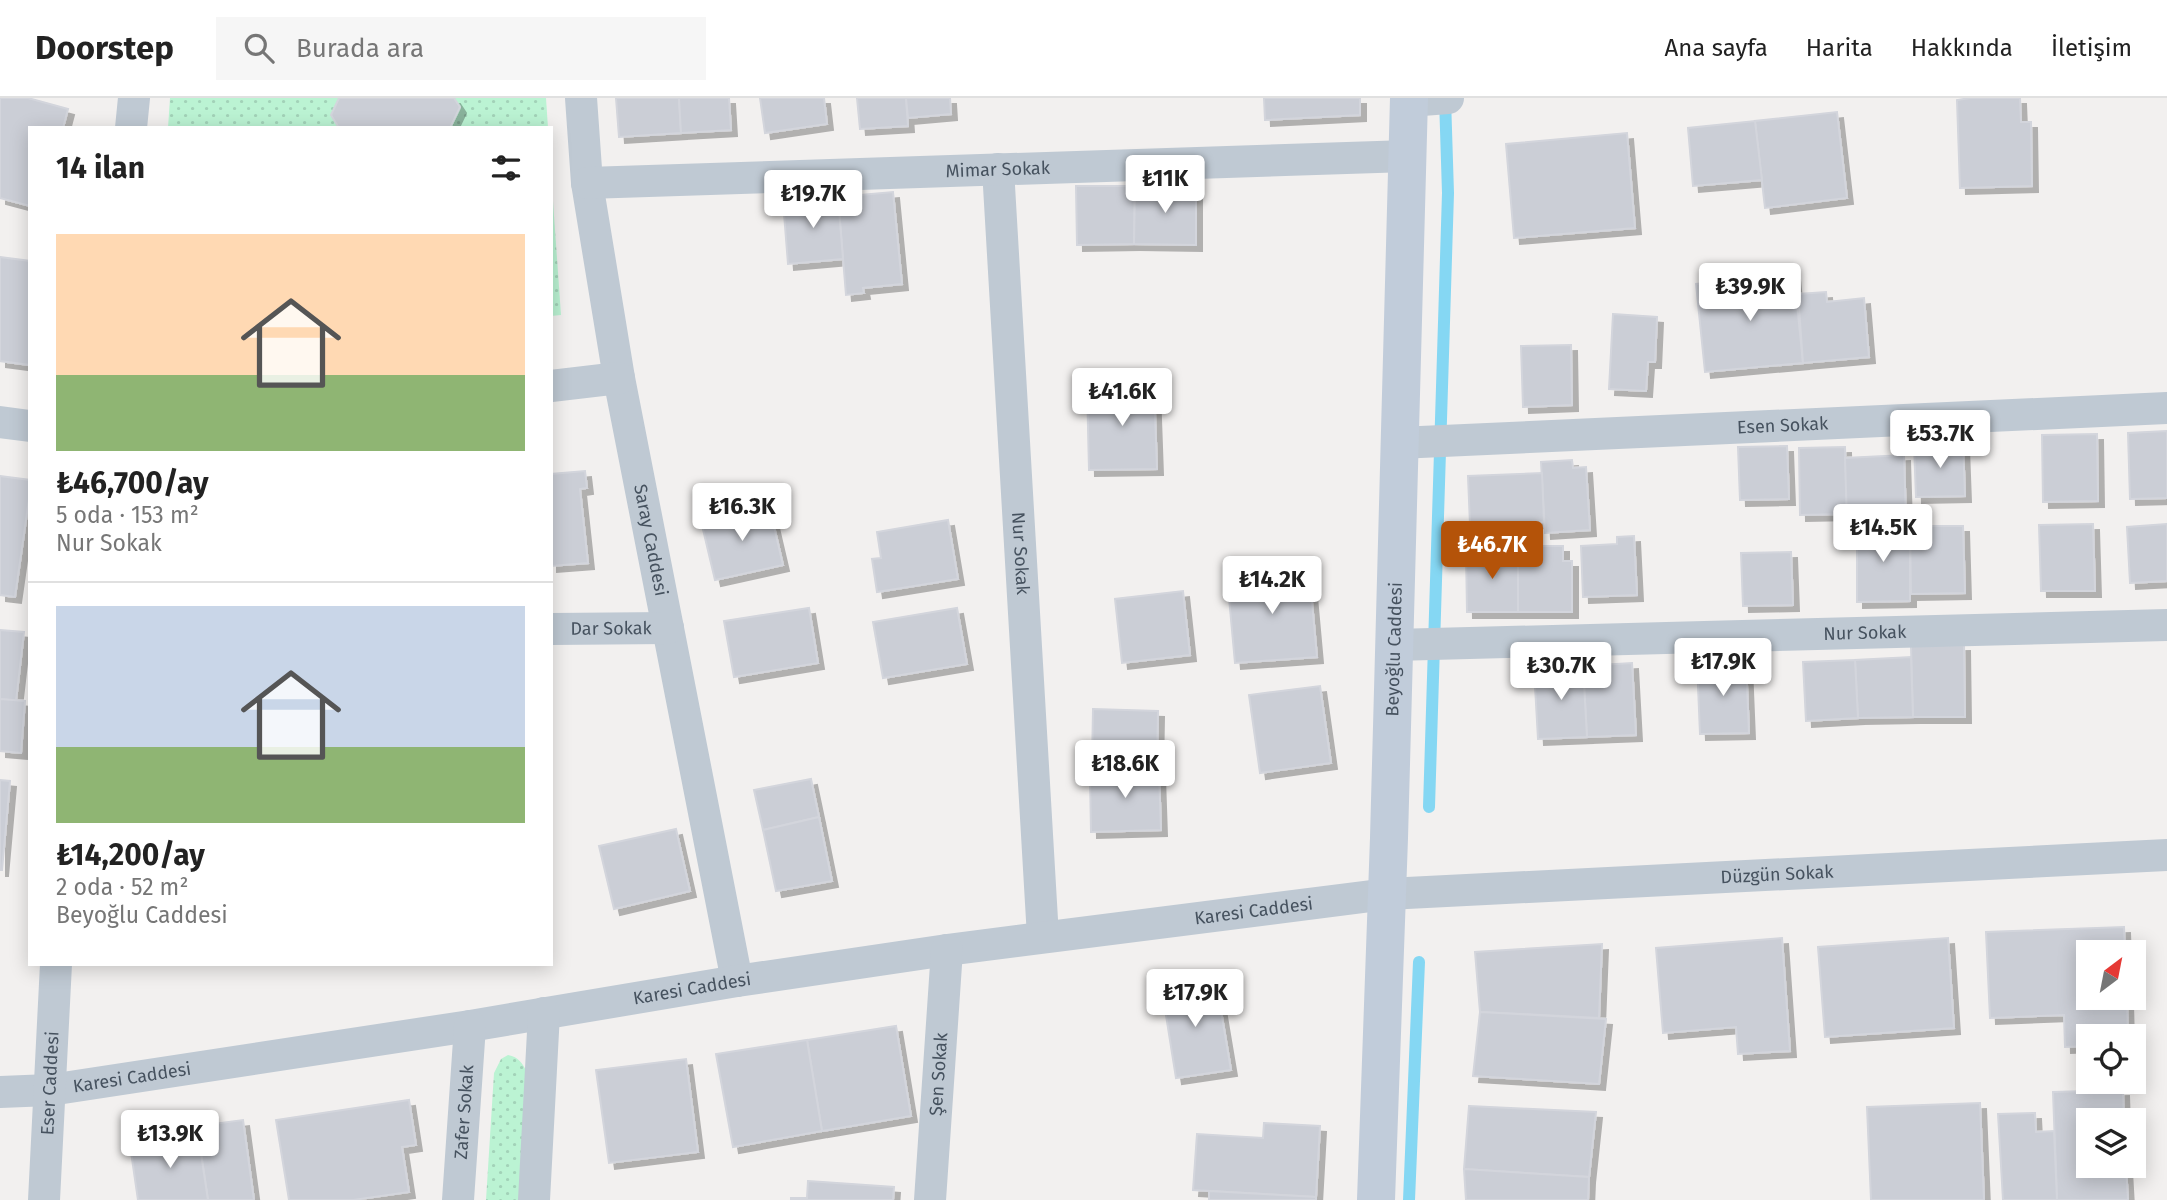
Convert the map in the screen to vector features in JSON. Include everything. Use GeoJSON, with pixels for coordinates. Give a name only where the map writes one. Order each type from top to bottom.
{"type":"FeatureCollection","features":[{"type":"Feature","properties":{"kind":"main road","name":"Beyoğlu Caddesi"},"geometry":{"type":"LineString","coordinates":[[1376,1200],[1387,894],[1405,645],[1410,443],[1408,156],[1423,99]]}},
{"type":"Feature","properties":{"kind":"street"},"geometry":{"type":"LineString","coordinates":[[131,126],[134,98]]}},
{"type":"Feature","properties":{"kind":"street","name":"Saray Caddesi"},"geometry":{"type":"LineString","coordinates":[[581,98],[587,183],[619,378],[737,981]]}},
{"type":"Feature","properties":{"kind":"street","name":"Mimar Sokak"},"geometry":{"type":"LineString","coordinates":[[587,183],[1408,156]]}},
{"type":"Feature","properties":{"kind":"street","name":"Nur Sokak"},"geometry":{"type":"LineString","coordinates":[[998,169],[1043,937]]}},
{"type":"Feature","properties":{"kind":"street"},"geometry":{"type":"LineString","coordinates":[[553,386],[619,378]]}},
{"type":"Feature","properties":{"kind":"street","name":"Esen Sokak"},"geometry":{"type":"LineString","coordinates":[[1410,443],[2167,408]]}},
{"type":"Feature","properties":{"kind":"street"},"geometry":{"type":"LineString","coordinates":[[0,422],[28,426]]}},
{"type":"Feature","properties":{"kind":"street","name":"Nur Sokak"},"geometry":{"type":"LineString","coordinates":[[1405,645],[2167,625]]}},
{"type":"Feature","properties":{"kind":"street","name":"Dar Sokak"},"geometry":{"type":"LineString","coordinates":[[553,629],[668,628]]}},
{"type":"Feature","properties":{"kind":"street","name":"Düzgün Sokak"},"geometry":{"type":"LineString","coordinates":[[1387,894],[2167,855]]}},
{"type":"Feature","properties":{"kind":"street","name":"Karesi Caddesi"},"geometry":{"type":"LineString","coordinates":[[0,1092],[50,1090],[947,950],[1387,894]]}},
{"type":"Feature","properties":{"kind":"street","name":"Şen Sokak"},"geometry":{"type":"LineString","coordinates":[[930,1200],[947,950]]}},
{"type":"Feature","properties":{"kind":"street","name":"Eser Caddesi"},"geometry":{"type":"LineString","coordinates":[[44,1200],[56,966]]}},
{"type":"Feature","properties":{"kind":"street"},"geometry":{"type":"LineString","coordinates":[[534,1200],[544,1013]]}},
{"type":"Feature","properties":{"kind":"street","name":"Zafer Sokak"},"geometry":{"type":"LineString","coordinates":[[458,1200],[470,1026]]}},
{"type":"Feature","properties":{"kind":"green space"},"geometry":{"type":"Polygon","coordinates":[[[170,98],[546,98],[548,126],[168,126],[170,98]]]}},
{"type":"Feature","properties":{"kind":"green space"},"geometry":{"type":"Polygon","coordinates":[[[553,201],[561,315],[553,316],[553,201]]]}},
{"type":"Feature","properties":{"kind":"green space"},"geometry":{"type":"Polygon","coordinates":[[[508,1055],[518,1059],[527,1072],[519,1200],[486,1200],[494,1073],[501,1059],[508,1055]]]}},
{"type":"Feature","properties":{"kind":"building"},"geometry":{"type":"Polygon","coordinates":[[[0,98],[28,98],[68,109],[64,126],[28,126],[28,205],[0,198],[0,98]]]}},
{"type":"Feature","properties":{"kind":"building"},"geometry":{"type":"Polygon","coordinates":[[[339,98],[454,98],[460,107],[451,126],[338,126],[331,115],[339,98]]]}},
{"type":"Feature","properties":{"kind":"building"},"geometry":{"type":"Polygon","coordinates":[[[616,98],[679,98],[681,133],[619,137],[616,98]]]}},
{"type":"Feature","properties":{"kind":"building"},"geometry":{"type":"Polygon","coordinates":[[[679,98],[729,98],[731,130],[681,133],[679,98]]]}},
{"type":"Feature","properties":{"kind":"building"},"geometry":{"type":"Polygon","coordinates":[[[760,98],[824,98],[827,124],[765,133],[760,98]]]}},
{"type":"Feature","properties":{"kind":"building"},"geometry":{"type":"Polygon","coordinates":[[[857,98],[906,98],[908,126],[860,129],[857,98]]]}},
{"type":"Feature","properties":{"kind":"building"},"geometry":{"type":"Polygon","coordinates":[[[906,98],[950,98],[951,114],[908,118],[906,98]]]}},
{"type":"Feature","properties":{"kind":"building"},"geometry":{"type":"Polygon","coordinates":[[[1264,98],[1360,98],[1360,115],[1265,120],[1264,98]]]}},
{"type":"Feature","properties":{"kind":"building"},"geometry":{"type":"Polygon","coordinates":[[[2020,98],[2021,122],[2031,122],[2032,186],[1960,188],[1957,100],[2020,98]]]}},
{"type":"Feature","properties":{"kind":"building"},"geometry":{"type":"Polygon","coordinates":[[[1837,112],[1847,198],[1765,208],[1755,121],[1837,112]]]}},
{"type":"Feature","properties":{"kind":"building"},"geometry":{"type":"Polygon","coordinates":[[[1755,121],[1762,180],[1693,186],[1688,128],[1755,121]]]}},
{"type":"Feature","properties":{"kind":"building"},"geometry":{"type":"Polygon","coordinates":[[[1627,133],[1635,228],[1514,238],[1506,144],[1627,133]]]}},
{"type":"Feature","properties":{"kind":"building"},"geometry":{"type":"Polygon","coordinates":[[[1076,186],[1135,186],[1134,244],[1077,245],[1076,186]]]}},
{"type":"Feature","properties":{"kind":"building"},"geometry":{"type":"Polygon","coordinates":[[[1135,186],[1196,186],[1196,245],[1134,244],[1135,186]]]}},
{"type":"Feature","properties":{"kind":"building"},"geometry":{"type":"Polygon","coordinates":[[[893,192],[902,284],[863,288],[864,293],[846,295],[838,197],[893,192]]]}},
{"type":"Feature","properties":{"kind":"building"},"geometry":{"type":"Polygon","coordinates":[[[838,197],[843,259],[788,264],[783,201],[838,197]]]}},
{"type":"Feature","properties":{"kind":"building"},"geometry":{"type":"Polygon","coordinates":[[[0,257],[28,261],[28,365],[0,361],[0,257]]]}},
{"type":"Feature","properties":{"kind":"building"},"geometry":{"type":"Polygon","coordinates":[[[1794,274],[1803,363],[1705,372],[1696,284],[1794,274]]]}},
{"type":"Feature","properties":{"kind":"building"},"geometry":{"type":"Polygon","coordinates":[[[1826,292],[1827,302],[1864,298],[1869,357],[1803,363],[1798,294],[1826,292]]]}},
{"type":"Feature","properties":{"kind":"building"},"geometry":{"type":"Polygon","coordinates":[[[1613,314],[1657,317],[1655,362],[1648,362],[1646,391],[1609,389],[1613,314]]]}},
{"type":"Feature","properties":{"kind":"building"},"geometry":{"type":"Polygon","coordinates":[[[1571,345],[1572,405],[1523,407],[1521,346],[1571,345]]]}},
{"type":"Feature","properties":{"kind":"building"},"geometry":{"type":"Polygon","coordinates":[[[1154,385],[1157,469],[1089,470],[1087,386],[1154,385]]]}},
{"type":"Feature","properties":{"kind":"building"},"geometry":{"type":"Polygon","coordinates":[[[2167,431],[2167,498],[2130,499],[2128,433],[2167,431]]]}},
{"type":"Feature","properties":{"kind":"building"},"geometry":{"type":"Polygon","coordinates":[[[2097,434],[2098,501],[2043,502],[2042,435],[2097,434]]]}},
{"type":"Feature","properties":{"kind":"building"},"geometry":{"type":"Polygon","coordinates":[[[1963,443],[1965,496],[1916,497],[1914,445],[1963,443]]]}},
{"type":"Feature","properties":{"kind":"building"},"geometry":{"type":"Polygon","coordinates":[[[1787,446],[1789,499],[1740,500],[1738,447],[1787,446]]]}},
{"type":"Feature","properties":{"kind":"building"},"geometry":{"type":"Polygon","coordinates":[[[1845,447],[1847,514],[1800,515],[1799,448],[1845,447]]]}},
{"type":"Feature","properties":{"kind":"building"},"geometry":{"type":"Polygon","coordinates":[[[1904,455],[1906,519],[1847,521],[1845,458],[1904,455]]]}},
{"type":"Feature","properties":{"kind":"building"},"geometry":{"type":"Polygon","coordinates":[[[1572,460],[1573,468],[1586,467],[1590,530],[1545,533],[1541,462],[1572,460]]]}},
{"type":"Feature","properties":{"kind":"building"},"geometry":{"type":"Polygon","coordinates":[[[585,471],[587,488],[580,489],[588,563],[553,566],[553,474],[585,471]]]}},
{"type":"Feature","properties":{"kind":"building"},"geometry":{"type":"Polygon","coordinates":[[[1542,473],[1544,522],[1470,525],[1468,476],[1542,473]]]}},
{"type":"Feature","properties":{"kind":"building"},"geometry":{"type":"Polygon","coordinates":[[[0,476],[28,480],[28,506],[15,597],[0,595],[0,476]]]}},
{"type":"Feature","properties":{"kind":"building"},"geometry":{"type":"Polygon","coordinates":[[[769,505],[783,565],[715,580],[701,521],[769,505]]]}},
{"type":"Feature","properties":{"kind":"building"},"geometry":{"type":"Polygon","coordinates":[[[948,520],[958,579],[877,592],[872,559],[881,558],[877,532],[948,520]]]}},
{"type":"Feature","properties":{"kind":"building"},"geometry":{"type":"Polygon","coordinates":[[[2093,524],[2095,591],[2041,591],[2039,525],[2093,524]]]}},
{"type":"Feature","properties":{"kind":"building"},"geometry":{"type":"Polygon","coordinates":[[[2167,524],[2167,581],[2130,583],[2127,527],[2167,524]]]}},
{"type":"Feature","properties":{"kind":"building"},"geometry":{"type":"Polygon","coordinates":[[[1857,526],[1910,526],[1910,601],[1857,602],[1857,526]]]}},
{"type":"Feature","properties":{"kind":"building"},"geometry":{"type":"Polygon","coordinates":[[[1910,526],[1963,526],[1965,593],[1911,594],[1910,526]]]}},
{"type":"Feature","properties":{"kind":"building"},"geometry":{"type":"Polygon","coordinates":[[[1634,536],[1637,595],[1583,597],[1581,546],[1617,544],[1617,537],[1634,536]]]}},
{"type":"Feature","properties":{"kind":"building"},"geometry":{"type":"Polygon","coordinates":[[[1518,538],[1533,538],[1534,546],[1563,546],[1563,561],[1572,561],[1572,612],[1518,612],[1518,538]]]}},
{"type":"Feature","properties":{"kind":"building"},"geometry":{"type":"Polygon","coordinates":[[[1466,551],[1518,551],[1518,612],[1467,612],[1466,551]]]}},
{"type":"Feature","properties":{"kind":"building"},"geometry":{"type":"Polygon","coordinates":[[[1791,552],[1793,605],[1743,606],[1741,553],[1791,552]]]}},
{"type":"Feature","properties":{"kind":"building"},"geometry":{"type":"Polygon","coordinates":[[[1309,569],[1317,657],[1235,663],[1227,576],[1309,569]]]}},
{"type":"Feature","properties":{"kind":"building"},"geometry":{"type":"Polygon","coordinates":[[[1183,591],[1190,655],[1122,663],[1115,599],[1183,591]]]}},
{"type":"Feature","properties":{"kind":"building"},"geometry":{"type":"Polygon","coordinates":[[[809,608],[818,663],[734,677],[724,621],[809,608]]]}},
{"type":"Feature","properties":{"kind":"building"},"geometry":{"type":"Polygon","coordinates":[[[957,608],[967,664],[883,678],[873,622],[957,608]]]}},
{"type":"Feature","properties":{"kind":"building"},"geometry":{"type":"Polygon","coordinates":[[[0,630],[24,632],[16,701],[0,699],[0,630]]]}},
{"type":"Feature","properties":{"kind":"building"},"geometry":{"type":"Polygon","coordinates":[[[1964,645],[1965,717],[1913,717],[1911,646],[1964,645]]]}},
{"type":"Feature","properties":{"kind":"building"},"geometry":{"type":"Polygon","coordinates":[[[1911,657],[1913,717],[1858,718],[1855,660],[1911,657]]]}},
{"type":"Feature","properties":{"kind":"building"},"geometry":{"type":"Polygon","coordinates":[[[1855,660],[1858,718],[1806,721],[1803,662],[1855,660]]]}},
{"type":"Feature","properties":{"kind":"building"},"geometry":{"type":"Polygon","coordinates":[[[1746,661],[1749,733],[1700,734],[1697,662],[1746,661]]]}},
{"type":"Feature","properties":{"kind":"building"},"geometry":{"type":"Polygon","coordinates":[[[1632,663],[1636,735],[1587,737],[1583,666],[1632,663]]]}},
{"type":"Feature","properties":{"kind":"building"},"geometry":{"type":"Polygon","coordinates":[[[1583,666],[1587,737],[1538,739],[1534,668],[1583,666]]]}},
{"type":"Feature","properties":{"kind":"building"},"geometry":{"type":"Polygon","coordinates":[[[1320,686],[1331,763],[1260,773],[1249,695],[1320,686]]]}},
{"type":"Feature","properties":{"kind":"building"},"geometry":{"type":"Polygon","coordinates":[[[0,699],[25,701],[21,753],[0,751],[0,699]]]}},
{"type":"Feature","properties":{"kind":"building"},"geometry":{"type":"Polygon","coordinates":[[[1093,709],[1158,711],[1157,764],[1092,763],[1093,709]]]}},
{"type":"Feature","properties":{"kind":"building"},"geometry":{"type":"Polygon","coordinates":[[[1103,763],[1128,764],[1128,773],[1159,772],[1161,830],[1091,832],[1090,777],[1104,777],[1103,763]]]}},
{"type":"Feature","properties":{"kind":"building"},"geometry":{"type":"Polygon","coordinates":[[[811,779],[819,817],[763,830],[754,790],[811,779]]]}},
{"type":"Feature","properties":{"kind":"building"},"geometry":{"type":"Polygon","coordinates":[[[0,780],[10,781],[2,870],[0,870],[0,780]]]}},
{"type":"Feature","properties":{"kind":"building"},"geometry":{"type":"Polygon","coordinates":[[[819,817],[832,881],[776,891],[763,830],[819,817]]]}},
{"type":"Feature","properties":{"kind":"building"},"geometry":{"type":"Polygon","coordinates":[[[676,829],[690,891],[614,909],[599,846],[676,829]]]}},
{"type":"Feature","properties":{"kind":"building"},"geometry":{"type":"Polygon","coordinates":[[[2124,927],[2125,940],[2076,940],[2076,1010],[2127,1010],[2128,1024],[2076,1024],[2076,1047],[2065,1047],[2064,1015],[1990,1018],[1986,932],[2124,927]]]}},
{"type":"Feature","properties":{"kind":"building"},"geometry":{"type":"Polygon","coordinates":[[[1782,938],[1790,1051],[1738,1054],[1736,1027],[1663,1033],[1656,948],[1782,938]]]}},
{"type":"Feature","properties":{"kind":"building"},"geometry":{"type":"Polygon","coordinates":[[[1948,938],[1954,1028],[1825,1037],[1818,947],[1948,938]]]}},
{"type":"Feature","properties":{"kind":"building"},"geometry":{"type":"Polygon","coordinates":[[[1602,944],[1599,1018],[1480,1012],[1475,952],[1602,944]]]}},
{"type":"Feature","properties":{"kind":"building"},"geometry":{"type":"Polygon","coordinates":[[[1194,978],[1196,990],[1217,987],[1231,1070],[1176,1078],[1161,984],[1194,978]]]}},
{"type":"Feature","properties":{"kind":"building"},"geometry":{"type":"Polygon","coordinates":[[[1480,1012],[1606,1019],[1599,1084],[1473,1076],[1480,1012]]]}},
{"type":"Feature","properties":{"kind":"building"},"geometry":{"type":"Polygon","coordinates":[[[896,1026],[911,1116],[822,1131],[807,1040],[896,1026]]]}},
{"type":"Feature","properties":{"kind":"building"},"geometry":{"type":"Polygon","coordinates":[[[807,1040],[822,1131],[733,1147],[716,1054],[807,1040]]]}},
{"type":"Feature","properties":{"kind":"building"},"geometry":{"type":"Polygon","coordinates":[[[686,1059],[698,1152],[609,1163],[596,1070],[686,1059]]]}},
{"type":"Feature","properties":{"kind":"building"},"geometry":{"type":"Polygon","coordinates":[[[2053,1092],[2123,1094],[2124,1108],[2076,1108],[2076,1178],[2127,1178],[2128,1200],[2057,1200],[2053,1092]]]}},
{"type":"Feature","properties":{"kind":"building"},"geometry":{"type":"Polygon","coordinates":[[[409,1100],[416,1145],[402,1147],[409,1192],[353,1200],[289,1200],[276,1120],[409,1100]]]}},
{"type":"Feature","properties":{"kind":"building"},"geometry":{"type":"Polygon","coordinates":[[[1980,1103],[1984,1200],[1871,1200],[1867,1107],[1980,1103]]]}},
{"type":"Feature","properties":{"kind":"building"},"geometry":{"type":"Polygon","coordinates":[[[1469,1106],[1596,1112],[1589,1177],[1464,1169],[1469,1106]]]}},
{"type":"Feature","properties":{"kind":"building"},"geometry":{"type":"Polygon","coordinates":[[[2035,1113],[2036,1132],[2054,1131],[2057,1200],[2003,1200],[1998,1114],[2035,1113]]]}},
{"type":"Feature","properties":{"kind":"building"},"geometry":{"type":"Polygon","coordinates":[[[243,1120],[254,1200],[208,1200],[197,1126],[243,1120]]]}},
{"type":"Feature","properties":{"kind":"building"},"geometry":{"type":"Polygon","coordinates":[[[1264,1123],[1320,1126],[1316,1197],[1193,1190],[1197,1134],[1263,1138],[1264,1123]]]}},
{"type":"Feature","properties":{"kind":"building"},"geometry":{"type":"Polygon","coordinates":[[[198,1134],[208,1200],[138,1200],[130,1145],[198,1134]]]}},
{"type":"Feature","properties":{"kind":"building"},"geometry":{"type":"Polygon","coordinates":[[[1464,1169],[1589,1177],[1588,1200],[1466,1200],[1464,1169]]]}},
{"type":"Feature","properties":{"kind":"building"},"geometry":{"type":"Polygon","coordinates":[[[808,1181],[894,1187],[893,1200],[791,1200],[807,1198],[808,1181]]]}},
{"type":"Feature","properties":{"kind":"building"},"geometry":{"type":"Polygon","coordinates":[[[1209,1191],[1316,1197],[1316,1200],[1209,1200],[1209,1191]]]}},
{"type":"Feature","properties":{"kind":"waterway"},"geometry":{"type":"LineString","coordinates":[[1429,807],[1448,193],[1445,98]]}},
{"type":"Feature","properties":{"kind":"waterway"},"geometry":{"type":"LineString","coordinates":[[1409,1200],[1419,962]]}}]}
